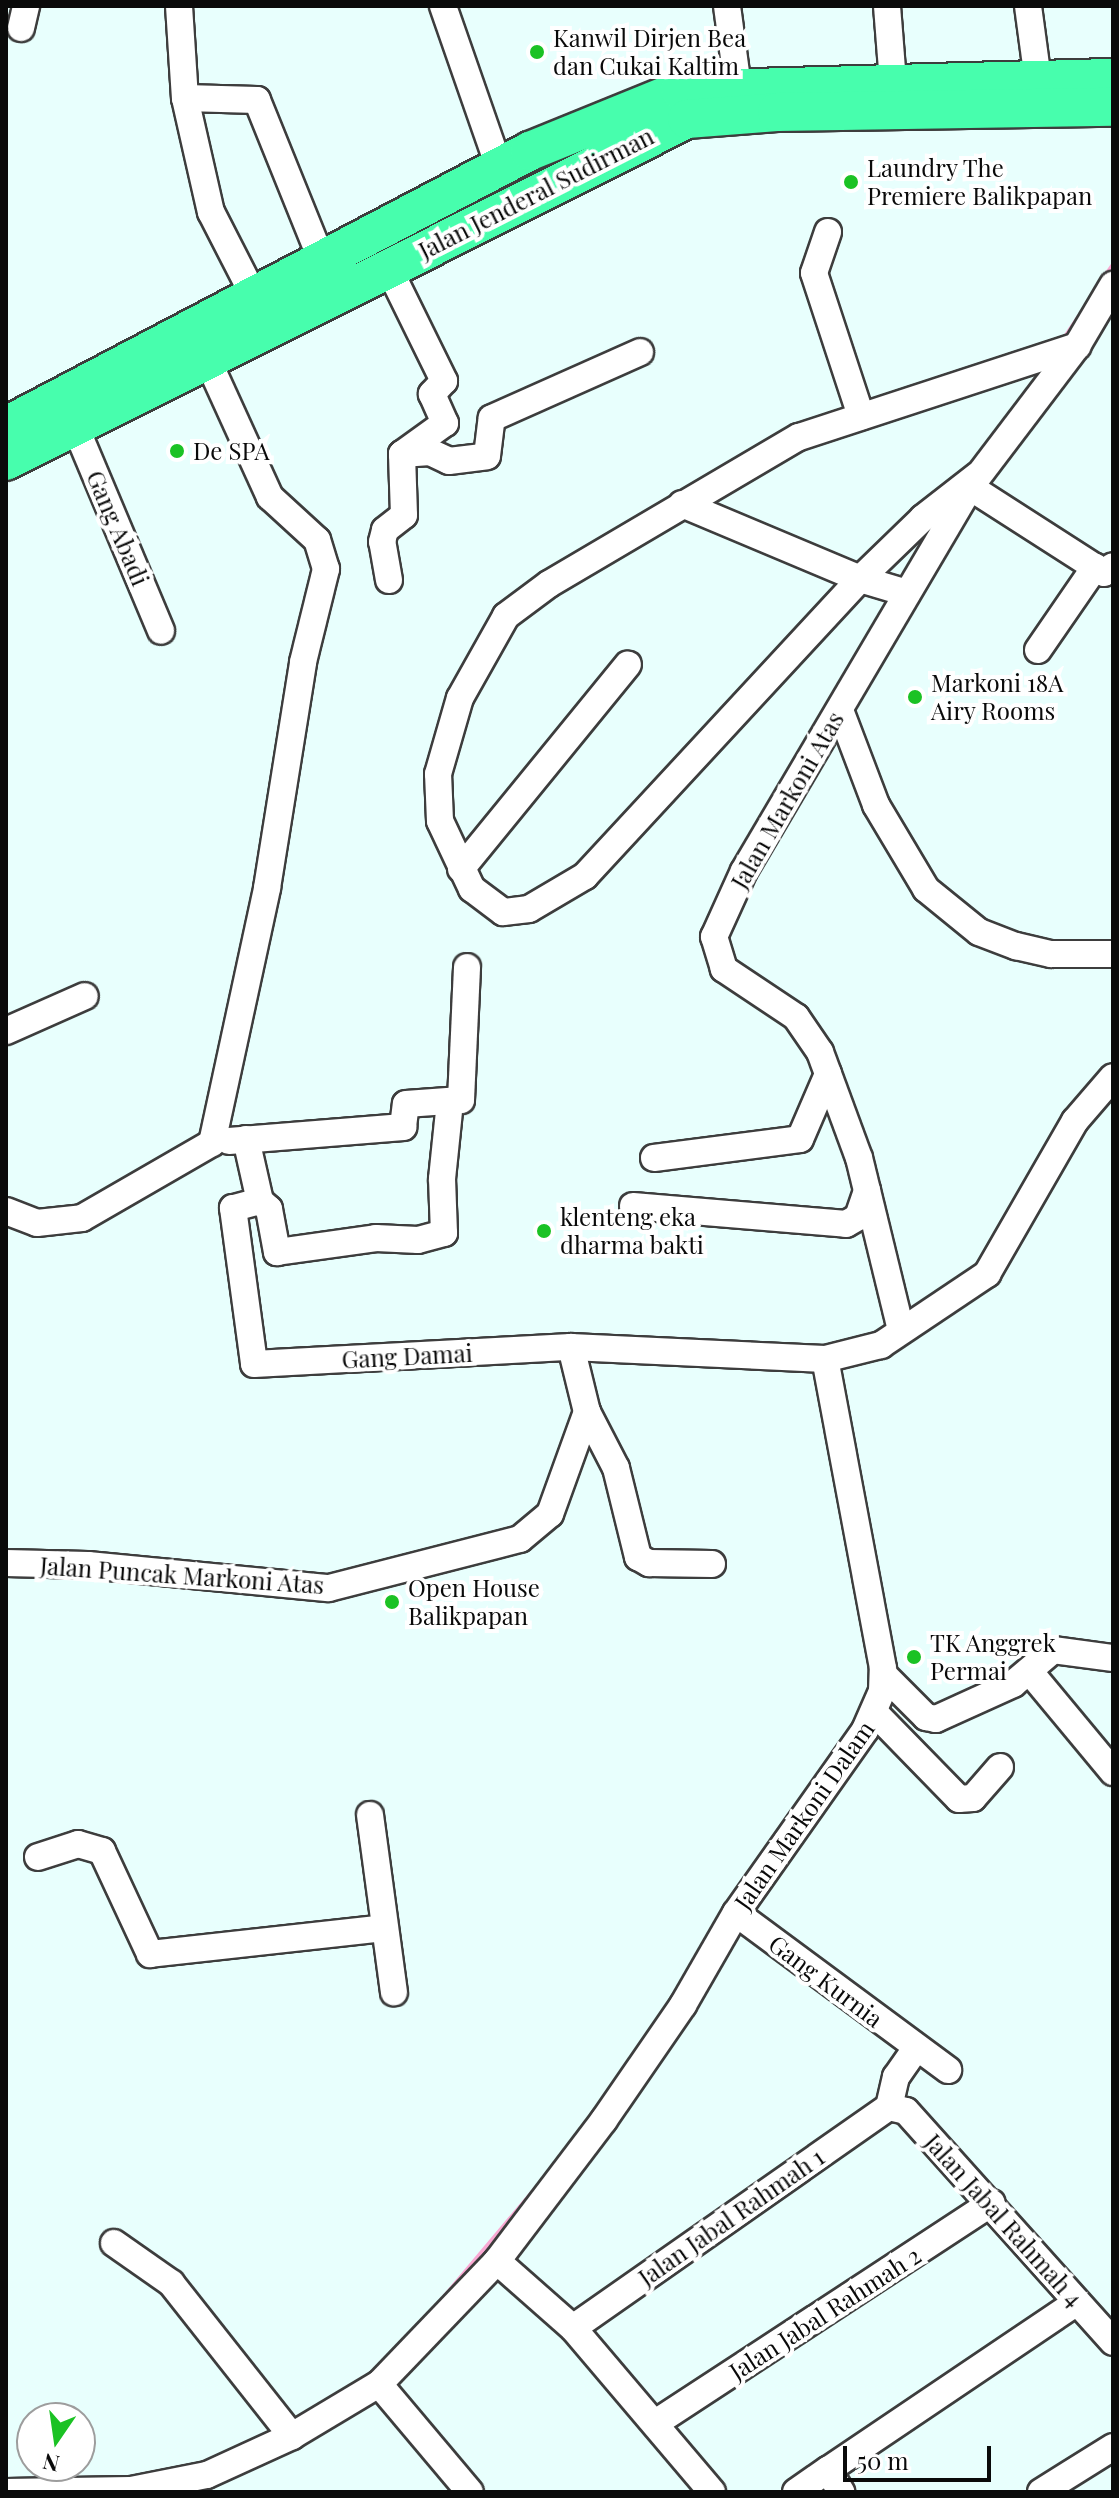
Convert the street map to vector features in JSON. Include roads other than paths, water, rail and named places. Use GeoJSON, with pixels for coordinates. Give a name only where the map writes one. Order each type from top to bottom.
{"type":"FeatureCollection","features":[{"type":"Feature","properties":{"kind":"highway","name":"Jalan Jenderal Sudirman"},"geometry":{"type":"LineString","coordinates":[[9,443],[254,296],[499,167],[680,90],[1113,78]]}},
{"type":"Feature","properties":{"kind":"highway","name":"Jalan Jenderal Sudirman"},"geometry":{"type":"LineString","coordinates":[[9,443],[75,426],[687,119],[777,112],[1113,107]]}},
{"type":"Feature","properties":{"kind":"street"},"geometry":{"type":"LineString","coordinates":[[179,6],[185,98],[211,212],[254,296]]}},
{"type":"Feature","properties":{"kind":"street"},"geometry":{"type":"LineString","coordinates":[[443,6],[499,167]]}},
{"type":"Feature","properties":{"kind":"street"},"geometry":{"type":"LineString","coordinates":[[727,6],[738,87]]}},
{"type":"Feature","properties":{"kind":"street"},"geometry":{"type":"LineString","coordinates":[[887,6],[893,82]]}},
{"type":"Feature","properties":{"kind":"street"},"geometry":{"type":"LineString","coordinates":[[1028,6],[1038,80]]}},
{"type":"Feature","properties":{"kind":"street"},"geometry":{"type":"LineString","coordinates":[[185,98],[257,100],[322,261]]}},
{"type":"Feature","properties":{"kind":"street"},"geometry":{"type":"LineString","coordinates":[[828,232],[814,273],[861,416]]}},
{"type":"Feature","properties":{"kind":"street"},"geometry":{"type":"LineString","coordinates":[[388,267],[444,381],[432,394],[445,423],[402,454]]}},
{"type":"Feature","properties":{"kind":"street","name":"Jalan Markoni Atas"},"geometry":{"type":"LineString","coordinates":[[901,1330],[867,1191],[828,1074],[808,1029],[724,969],[714,937],[744,871],[974,481],[1077,346],[1113,285]]}},
{"type":"Feature","properties":{"kind":"street"},"geometry":{"type":"LineString","coordinates":[[1038,650],[1104,566],[974,481],[860,579],[585,876],[529,909],[503,912],[485,903],[461,869],[446,840],[435,797],[460,698],[484,650],[506,616],[538,592],[682,504],[799,437],[1077,346]]}},
{"type":"Feature","properties":{"kind":"street"},"geometry":{"type":"LineString","coordinates":[[402,454],[430,452],[449,461],[487,456],[492,418],[640,352]]}},
{"type":"Feature","properties":{"kind":"street"},"geometry":{"type":"LineString","coordinates":[[207,359],[270,497],[317,540],[326,569],[303,662],[267,888],[212,1143]]}},
{"type":"Feature","properties":{"kind":"street","name":"Gang Abadi"},"geometry":{"type":"LineString","coordinates":[[75,426],[161,631]]}},
{"type":"Feature","properties":{"kind":"street"},"geometry":{"type":"LineString","coordinates":[[389,580],[382,542],[385,530],[404,515],[402,454]]}},
{"type":"Feature","properties":{"kind":"street"},"geometry":{"type":"LineString","coordinates":[[682,504],[860,579],[907,593]]}},
{"type":"Feature","properties":{"kind":"street"},"geometry":{"type":"LineString","coordinates":[[461,869],[628,664]]}},
{"type":"Feature","properties":{"kind":"street"},"geometry":{"type":"LineString","coordinates":[[840,710],[876,805],[926,889],[979,932],[1016,946],[1051,954],[1113,954]]}},
{"type":"Feature","properties":{"kind":"street"},"geometry":{"type":"LineString","coordinates":[[13,1223],[82,1218],[212,1143],[403,1127],[405,1104],[461,1098],[467,967]]}},
{"type":"Feature","properties":{"kind":"street"},"geometry":{"type":"LineString","coordinates":[[6,1031],[85,996]]}},
{"type":"Feature","properties":{"kind":"street"},"geometry":{"type":"LineString","coordinates":[[654,1158],[800,1139],[828,1074]]}},
{"type":"Feature","properties":{"kind":"street"},"geometry":{"type":"LineString","coordinates":[[712,1564],[649,1563],[638,1557],[616,1468],[587,1412],[562,1348],[825,1359],[881,1345],[987,1274],[1075,1121],[1113,1077]]}},
{"type":"Feature","properties":{"kind":"street"},"geometry":{"type":"LineString","coordinates":[[246,1139],[260,1201],[269,1209],[277,1252],[376,1238],[418,1240],[444,1233],[442,1179],[450,1101]]}},
{"type":"Feature","properties":{"kind":"street"},"geometry":{"type":"LineString","coordinates":[[633,1206],[846,1224],[858,1217],[867,1191]]}},
{"type":"Feature","properties":{"kind":"street","name":"Gang Damai"},"geometry":{"type":"LineString","coordinates":[[260,1201],[233,1208],[254,1364],[562,1348]]}},
{"type":"Feature","properties":{"kind":"street","name":"Jalan Markoni Dalam"},"geometry":{"type":"LineString","coordinates":[[6,2492],[131,2490],[188,2480],[226,2468],[292,2436],[379,2384],[497,2261],[604,2120],[683,2005],[736,1913],[875,1713],[883,1674],[825,1359]]}},
{"type":"Feature","properties":{"kind":"street","name":"Jalan Puncak Markoni Atas"},"geometry":{"type":"LineString","coordinates":[[6,1563],[88,1565],[329,1588],[435,1565],[536,1530],[550,1514],[569,1471],[587,1412]]}},
{"type":"Feature","properties":{"kind":"street"},"geometry":{"type":"LineString","coordinates":[[883,1674],[926,1717],[936,1719],[1030,1672],[1053,1650],[1113,1658]]}},
{"type":"Feature","properties":{"kind":"street"},"geometry":{"type":"LineString","coordinates":[[1030,1672],[1113,1772]]}},
{"type":"Feature","properties":{"kind":"street"},"geometry":{"type":"LineString","coordinates":[[875,1713],[959,1799],[973,1798],[1000,1767]]}},
{"type":"Feature","properties":{"kind":"street"},"geometry":{"type":"LineString","coordinates":[[370,1815],[394,1992]]}},
{"type":"Feature","properties":{"kind":"street"},"geometry":{"type":"LineString","coordinates":[[38,1857],[78,1844],[102,1851],[150,1954],[385,1928]]}},
{"type":"Feature","properties":{"kind":"street","name":"Gang Kurnia"},"geometry":{"type":"LineString","coordinates":[[736,1913],[948,2070]]}},
{"type":"Feature","properties":{"kind":"street"},"geometry":{"type":"LineString","coordinates":[[889,2107],[896,2077],[916,2048]]}},
{"type":"Feature","properties":{"kind":"street","name":"Jalan Jabal Rahmah 4"},"geometry":{"type":"LineString","coordinates":[[889,2107],[906,2111],[992,2203],[1113,2342]]}},
{"type":"Feature","properties":{"kind":"street","name":"Jalan Jabal Rahmah 1"},"geometry":{"type":"LineString","coordinates":[[573,2328],[889,2107]]}},
{"type":"Feature","properties":{"kind":"street","name":"Jalan Jabal Rahmah 2"},"geometry":{"type":"LineString","coordinates":[[657,2422],[992,2203]]}},
{"type":"Feature","properties":{"kind":"street"},"geometry":{"type":"LineString","coordinates":[[114,2243],[171,2283],[292,2436]]}},
{"type":"Feature","properties":{"kind":"street"},"geometry":{"type":"LineString","coordinates":[[497,2261],[573,2328],[657,2422],[712,2492]]}},
{"type":"Feature","properties":{"kind":"street"},"geometry":{"type":"LineString","coordinates":[[796,2492],[834,2481],[1077,2302]]}},
{"type":"Feature","properties":{"kind":"street"},"geometry":{"type":"LineString","coordinates":[[379,2384],[470,2492]]}},
{"type":"Feature","properties":{"kind":"street"},"geometry":{"type":"LineString","coordinates":[[1041,2492],[1113,2447]]}},
{"type":"Feature","properties":{"kind":"waterway"},"geometry":{"type":"LineString","coordinates":[[1104,279],[1113,266]]}},
{"type":"Feature","properties":{"kind":"waterway"},"geometry":{"type":"LineString","coordinates":[[1064,340],[1080,316]]}},
{"type":"Feature","properties":{"kind":"waterway"},"geometry":{"type":"LineString","coordinates":[[446,2296],[537,2188]]}},
{"type":"Feature","properties":{"kind":"place","name":"Kanwil Dirjen Bea dan Cukai Kaltim"},"geometry":{"type":"Point","coordinates":[537,52]}},
{"type":"Feature","properties":{"kind":"place","name":"Laundry The Premiere Balikpapan"},"geometry":{"type":"Point","coordinates":[851,182]}},
{"type":"Feature","properties":{"kind":"place","name":"De SPA"},"geometry":{"type":"Point","coordinates":[177,451]}},
{"type":"Feature","properties":{"kind":"place","name":"Markoni 18A Airy Rooms"},"geometry":{"type":"Point","coordinates":[915,697]}},
{"type":"Feature","properties":{"kind":"place","name":"klenteng eka dharma bakti"},"geometry":{"type":"Point","coordinates":[544,1231]}},
{"type":"Feature","properties":{"kind":"place","name":"Open House Balikpapan"},"geometry":{"type":"Point","coordinates":[392,1602]}},
{"type":"Feature","properties":{"kind":"place","name":"TK Anggrek Permai"},"geometry":{"type":"Point","coordinates":[914,1657]}}]}
